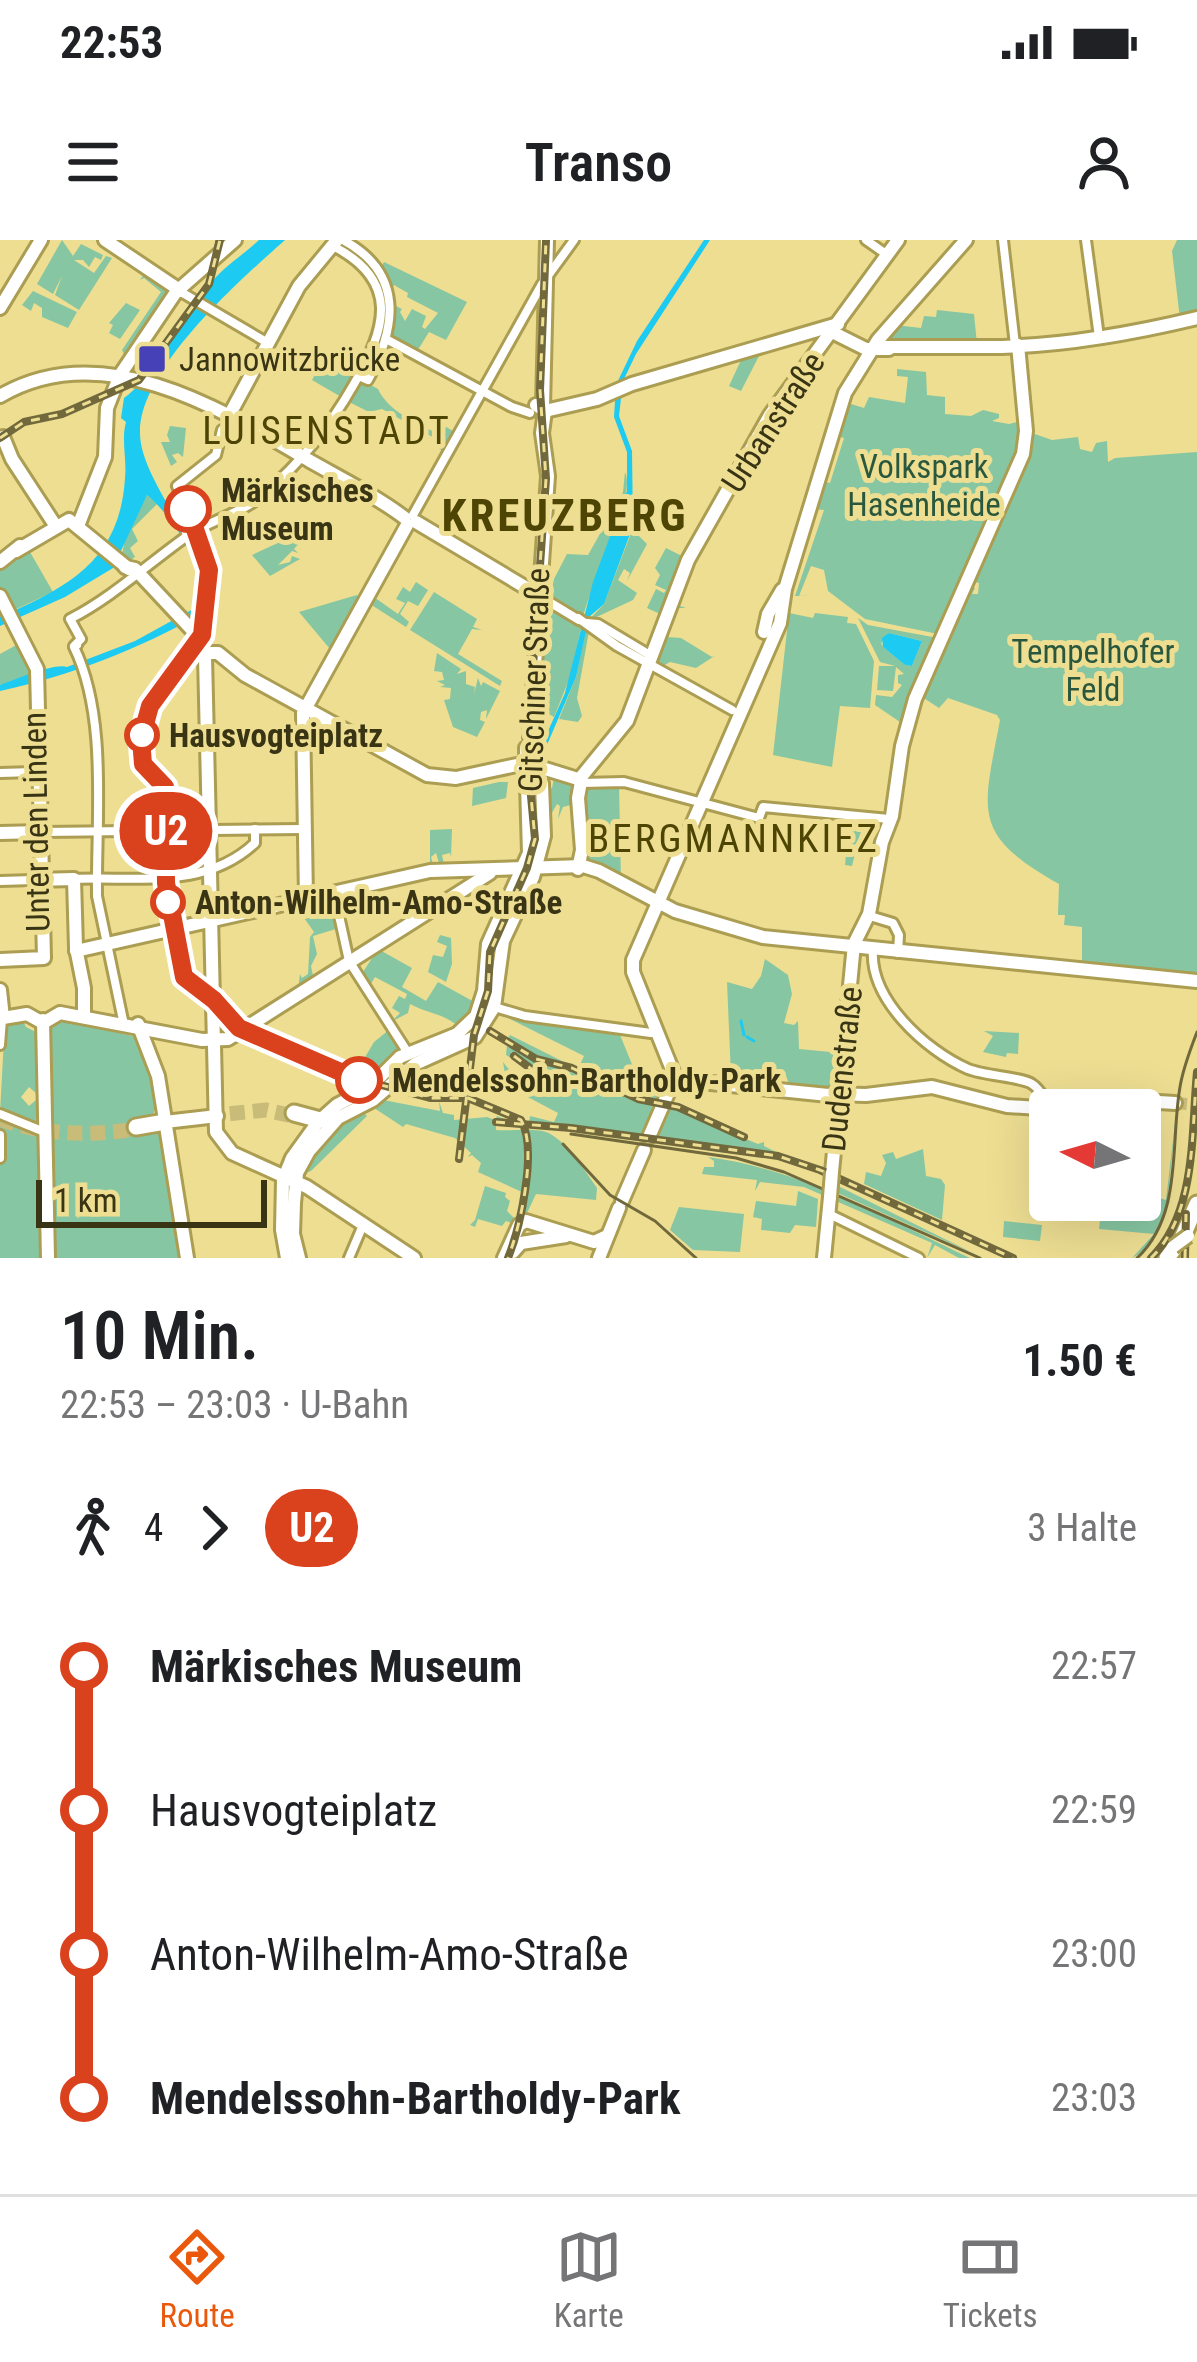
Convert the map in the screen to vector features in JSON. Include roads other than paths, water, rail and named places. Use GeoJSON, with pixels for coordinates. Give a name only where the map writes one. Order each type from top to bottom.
{"type":"FeatureCollection","features":[{"type":"Feature","properties":{"kind":"highway"},"geometry":{"type":"LineString","coordinates":[[293,1114],[323,1125]]}},
{"type":"Feature","properties":{"kind":"highway"},"geometry":{"type":"LineString","coordinates":[[136,1126],[164,1116]]}},
{"type":"Feature","properties":{"kind":"highway"},"geometry":{"type":"LineString","coordinates":[[1170,1256],[1197,1208]]}},
{"type":"Feature","properties":{"kind":"highway"},"geometry":{"type":"LineString","coordinates":[[1170,1256],[1193,1232]]}},
{"type":"Feature","properties":{"kind":"main road"},"geometry":{"type":"LineString","coordinates":[[0,304],[39,240]]}},
{"type":"Feature","properties":{"kind":"main road"},"geometry":{"type":"LineString","coordinates":[[105,240],[178,289]]}},
{"type":"Feature","properties":{"kind":"main road"},"geometry":{"type":"LineString","coordinates":[[116,240],[178,289]]}},
{"type":"Feature","properties":{"kind":"main road"},"geometry":{"type":"LineString","coordinates":[[80,525],[103,460],[107,408],[116,378],[178,289],[233,240]]}},
{"type":"Feature","properties":{"kind":"main road","name":"Gitschiner Straße"},"geometry":{"type":"LineString","coordinates":[[537,827],[541,513],[546,479],[540,416],[545,240]]}},
{"type":"Feature","properties":{"kind":"main road"},"geometry":{"type":"LineString","coordinates":[[230,414],[299,286],[335,241]]}},
{"type":"Feature","properties":{"kind":"main road"},"geometry":{"type":"LineString","coordinates":[[673,1081],[625,966],[769,632],[847,387],[871,347],[965,241]]}},
{"type":"Feature","properties":{"kind":"main road","name":"Urbanstraße"},"geometry":{"type":"LineString","coordinates":[[582,781],[591,761],[622,729],[688,555],[776,405],[890,248]]}},
{"type":"Feature","properties":{"kind":"main road"},"geometry":{"type":"LineString","coordinates":[[540,416],[830,331],[889,349],[939,344],[1017,347],[1197,318]]}},
{"type":"Feature","properties":{"kind":"main road"},"geometry":{"type":"LineString","coordinates":[[860,952],[916,695],[1021,461],[1025,438],[1017,347]]}},
{"type":"Feature","properties":{"kind":"main road"},"geometry":{"type":"LineString","coordinates":[[0,397],[54,374],[116,378],[230,414],[412,517],[539,596]]}},
{"type":"Feature","properties":{"kind":"main road"},"geometry":{"type":"LineString","coordinates":[[3,444],[56,523]]}},
{"type":"Feature","properties":{"kind":"main road"},"geometry":{"type":"LineString","coordinates":[[0,562],[71,517],[98,537],[101,546],[181,620],[201,648],[205,785],[214,830],[210,1042],[215,1132],[230,1152],[292,1174],[414,1258]]}},
{"type":"Feature","properties":{"kind":"main road"},"geometry":{"type":"LineString","coordinates":[[306,899],[305,706],[412,517]]}},
{"type":"Feature","properties":{"kind":"main road","name":"Unter den Linden"},"geometry":{"type":"LineString","coordinates":[[0,960],[40,958],[36,679],[8,611]]}},
{"type":"Feature","properties":{"kind":"main road"},"geometry":{"type":"LineString","coordinates":[[201,648],[218,653],[241,673],[432,780],[453,782],[509,765],[582,781],[576,869]]}},
{"type":"Feature","properties":{"kind":"main road"},"geometry":{"type":"LineString","coordinates":[[287,1258],[282,1230],[292,1174],[323,1125],[394,1061],[411,1058],[464,1030],[487,1005],[489,942],[529,872],[537,827],[537,768]]}},
{"type":"Feature","properties":{"kind":"main road"},"geometry":{"type":"LineString","coordinates":[[0,833],[38,832]]}},
{"type":"Feature","properties":{"kind":"main road"},"geometry":{"type":"LineString","coordinates":[[76,951],[430,871],[576,869],[599,874],[653,903],[744,936],[860,952],[1191,983]]}},
{"type":"Feature","properties":{"kind":"main road"},"geometry":{"type":"LineString","coordinates":[[42,1021],[58,1012],[210,1042],[238,1033],[486,872]]}},
{"type":"Feature","properties":{"kind":"main road"},"geometry":{"type":"LineString","coordinates":[[39,880],[74,879],[84,1016]]}},
{"type":"Feature","properties":{"kind":"main road"},"geometry":{"type":"LineString","coordinates":[[622,1201],[673,1081],[632,968],[653,903]]}},
{"type":"Feature","properties":{"kind":"main road","name":"Dudenstraße"},"geometry":{"type":"LineString","coordinates":[[824,1258],[860,952]]}},
{"type":"Feature","properties":{"kind":"main road"},"geometry":{"type":"LineString","coordinates":[[0,990],[2,1017],[26,1011],[42,1021]]}},
{"type":"Feature","properties":{"kind":"main road"},"geometry":{"type":"LineString","coordinates":[[42,1021],[46,1258]]}},
{"type":"Feature","properties":{"kind":"main road"},"geometry":{"type":"LineString","coordinates":[[42,1021],[46,1258]]}},
{"type":"Feature","properties":{"kind":"main road"},"geometry":{"type":"LineString","coordinates":[[135,1026],[150,1046],[187,1258]]}},
{"type":"Feature","properties":{"kind":"main road"},"geometry":{"type":"LineString","coordinates":[[323,1125],[373,1100],[411,1058]]}},
{"type":"Feature","properties":{"kind":"main road"},"geometry":{"type":"LineString","coordinates":[[673,1081],[844,1095],[943,1089],[988,1106],[1029,1106]]}},
{"type":"Feature","properties":{"kind":"main road"},"geometry":{"type":"LineString","coordinates":[[1053,1106],[1106,1100],[1175,1103],[1119,1099],[1053,1106]]}},
{"type":"Feature","properties":{"kind":"main road"},"geometry":{"type":"LineString","coordinates":[[164,1116],[216,1115]]}},
{"type":"Feature","properties":{"kind":"main road"},"geometry":{"type":"LineString","coordinates":[[292,1174],[298,1258]]}},
{"type":"Feature","properties":{"kind":"main road"},"geometry":{"type":"LineString","coordinates":[[507,1258],[523,1222],[606,1245]]}},
{"type":"Feature","properties":{"kind":"main road"},"geometry":{"type":"LineString","coordinates":[[507,1258],[519,1244],[564,1234]]}},
{"type":"Feature","properties":{"kind":"street"},"geometry":{"type":"LineString","coordinates":[[412,517],[572,240]]}},
{"type":"Feature","properties":{"kind":"street"},"geometry":{"type":"LineString","coordinates":[[866,240],[890,248]]}},
{"type":"Feature","properties":{"kind":"street"},"geometry":{"type":"LineString","coordinates":[[1003,240],[1017,347]]}},
{"type":"Feature","properties":{"kind":"street"},"geometry":{"type":"LineString","coordinates":[[1087,240],[1097,333]]}},
{"type":"Feature","properties":{"kind":"street"},"geometry":{"type":"LineString","coordinates":[[135,1026],[107,944],[97,896],[94,712],[75,647],[81,640],[74,622],[130,569],[259,498],[327,431],[384,338],[372,280],[335,241]]}},
{"type":"Feature","properties":{"kind":"street"},"geometry":{"type":"LineString","coordinates":[[178,289],[268,343]]}},
{"type":"Feature","properties":{"kind":"street"},"geometry":{"type":"LineString","coordinates":[[384,338],[511,407],[540,416]]}},
{"type":"Feature","properties":{"kind":"street"},"geometry":{"type":"LineString","coordinates":[[207,463],[230,414]]}},
{"type":"Feature","properties":{"kind":"street"},"geometry":{"type":"LineString","coordinates":[[192,532],[177,487],[216,456],[222,430]]}},
{"type":"Feature","properties":{"kind":"street"},"geometry":{"type":"LineString","coordinates":[[539,596],[732,710]]}},
{"type":"Feature","properties":{"kind":"street"},"geometry":{"type":"LineString","coordinates":[[0,773],[36,767]]}},
{"type":"Feature","properties":{"kind":"street"},"geometry":{"type":"LineString","coordinates":[[582,781],[620,782],[759,818],[773,808],[889,826]]}},
{"type":"Feature","properties":{"kind":"street"},"geometry":{"type":"LineString","coordinates":[[38,832],[304,829]]}},
{"type":"Feature","properties":{"kind":"street"},"geometry":{"type":"LineString","coordinates":[[74,879],[188,878],[244,853],[256,841],[255,830]]}},
{"type":"Feature","properties":{"kind":"street"},"geometry":{"type":"LineString","coordinates":[[0,880],[39,880]]}},
{"type":"Feature","properties":{"kind":"street"},"geometry":{"type":"LineString","coordinates":[[334,892],[350,962],[411,1058]]}},
{"type":"Feature","properties":{"kind":"street"},"geometry":{"type":"LineString","coordinates":[[870,917],[891,927],[896,952]]}},
{"type":"Feature","properties":{"kind":"street"},"geometry":{"type":"LineString","coordinates":[[860,952],[906,1022],[943,1055],[986,1076],[1030,1083],[1036,1089]]}},
{"type":"Feature","properties":{"kind":"street"},"geometry":{"type":"LineString","coordinates":[[487,1005],[529,1016],[651,1033]]}},
{"type":"Feature","properties":{"kind":"street"},"geometry":{"type":"LineString","coordinates":[[0,1045],[2,1017]]}},
{"type":"Feature","properties":{"kind":"street"},"geometry":{"type":"LineString","coordinates":[[0,1114],[42,1131]]}},
{"type":"Feature","properties":{"kind":"street"},"geometry":{"type":"LineString","coordinates":[[0,1135],[0,1158]]}},
{"type":"Feature","properties":{"kind":"street"},"geometry":{"type":"LineString","coordinates":[[828,1214],[919,1258]]}},
{"type":"Feature","properties":{"kind":"street"},"geometry":{"type":"LineString","coordinates":[[350,1258],[363,1225]]}},
{"type":"Feature","properties":{"kind":"water"},"geometry":{"type":"Polygon","coordinates":[[[259,240],[285,240],[219,302],[173,355],[144,408],[140,433],[148,466],[175,519],[196,565],[202,587],[201,614],[104,660],[0,691],[0,685],[16,679],[67,667],[135,641],[195,608],[197,578],[187,546],[147,495],[113,568],[65,597],[0,626],[0,617],[68,582],[101,551],[121,507],[124,398],[156,363],[214,279],[259,240]]]}},
{"type":"Feature","properties":{"kind":"water"},"geometry":{"type":"Polygon","coordinates":[[[704,240],[710,240],[623,381],[619,416],[632,451],[633,526],[604,604],[589,617],[576,677],[544,752],[539,853],[506,925],[496,989],[476,1032],[430,1053],[310,1146],[284,1231],[287,1185],[300,1157],[337,1110],[385,1073],[466,1033],[491,953],[534,850],[536,758],[565,693],[593,582],[627,491],[627,452],[614,417],[616,385],[637,341],[704,240]]]}},
{"type":"Feature","properties":{"kind":"water"},"geometry":{"type":"Polygon","coordinates":[[[889,633],[922,641],[912,666],[883,647],[882,638],[889,633]]]}},
{"type":"Feature","properties":{"kind":"waterway"},"geometry":{"type":"LineString","coordinates":[[741,1021],[744,1035]]}},
{"type":"Feature","properties":{"kind":"waterway"},"geometry":{"type":"LineString","coordinates":[[747,1037],[754,1041]]}},
{"type":"Feature","properties":{"kind":"tunnel"},"geometry":{"type":"LineString","coordinates":[[1175,1103],[1197,1105]]}},
{"type":"Feature","properties":{"kind":"tunnel"},"geometry":{"type":"LineString","coordinates":[[207,1116],[266,1110],[293,1116]]}},
{"type":"Feature","properties":{"kind":"tunnel"},"geometry":{"type":"LineString","coordinates":[[0,1119],[73,1133],[148,1127]]}},
{"type":"Feature","properties":{"kind":"tram line"},"geometry":{"type":"LineString","coordinates":[[0,435],[26,420],[120,390],[138,378],[208,283],[217,240]]}},
{"type":"Feature","properties":{"kind":"tram line"},"geometry":{"type":"LineString","coordinates":[[1137,1258],[1152,1241],[1168,1200],[1180,1087],[1197,1032]]}},
{"type":"Feature","properties":{"kind":"tram line"},"geometry":{"type":"LineString","coordinates":[[571,1134],[736,1158],[784,1172],[980,1258]]}},
{"type":"Feature","properties":{"kind":"tram line"},"geometry":{"type":"LineString","coordinates":[[563,1144],[610,1195],[655,1221],[696,1258]]}},
{"type":"Feature","properties":{"kind":"railway"},"geometry":{"type":"LineString","coordinates":[[0,438],[24,422],[62,414],[139,380],[209,284],[220,240]]}},
{"type":"Feature","properties":{"kind":"railway"},"geometry":{"type":"LineString","coordinates":[[459,1159],[474,1035],[488,991],[490,952],[535,839],[527,753],[546,479],[540,390],[546,240]]}},
{"type":"Feature","properties":{"kind":"railway"},"geometry":{"type":"LineString","coordinates":[[490,1031],[536,1059],[572,1068],[638,1099],[678,1107],[744,1137]]}},
{"type":"Feature","properties":{"kind":"railway"},"geometry":{"type":"LineString","coordinates":[[514,1056],[562,1092]]}},
{"type":"Feature","properties":{"kind":"railway"},"geometry":{"type":"LineString","coordinates":[[1151,1258],[1166,1240],[1184,1195],[1197,1072]]}},
{"type":"Feature","properties":{"kind":"railway"},"geometry":{"type":"LineString","coordinates":[[362,1080],[430,1098],[468,1098],[521,1120],[528,1168],[508,1258]]}},
{"type":"Feature","properties":{"kind":"railway"},"geometry":{"type":"LineString","coordinates":[[496,1122],[778,1156],[820,1170],[1013,1258]]}},
{"type":"Feature","properties":{"kind":"railway"},"geometry":{"type":"LineString","coordinates":[[1185,1258],[1186,1214]]}},
{"type":"Feature","properties":{"kind":"metro line","name":"U2"},"geometry":{"type":"LineString","coordinates":[[188,509],[209,570],[203,630],[196,648],[150,706],[140,754],[143,764],[165,787],[166,883],[181,973],[239,1028],[359,1080]]}},
{"type":"Feature","properties":{"kind":"place","name":"Jannowitzbrücke"},"geometry":{"type":"Point","coordinates":[152,359]}},
{"type":"Feature","properties":{"kind":"place","name":"Märkisches Museum"},"geometry":{"type":"Point","coordinates":[188,509]}},
{"type":"Feature","properties":{"kind":"place","name":"Hausvogteiplatz"},"geometry":{"type":"Point","coordinates":[142,735]}},
{"type":"Feature","properties":{"kind":"place","name":"Anton-Wilhelm-Amo-Straße"},"geometry":{"type":"Point","coordinates":[168,902]}},
{"type":"Feature","properties":{"kind":"place","name":"Mendelssohn-Bartholdy-Park"},"geometry":{"type":"Point","coordinates":[359,1080]}},
{"type":"Feature","properties":{"kind":"district","name":"LUISENSTADT"},"geometry":{"type":"Point","coordinates":[327,431]}},
{"type":"Feature","properties":{"kind":"district","name":"KREUZBERG"},"geometry":{"type":"Point","coordinates":[565,515]}},
{"type":"Feature","properties":{"kind":"district","name":"BERGMANNKIEZ"},"geometry":{"type":"Point","coordinates":[734,839]}},
{"type":"Feature","properties":{"kind":"park label","name":"Volkspark Hasenheide"},"geometry":{"type":"Point","coordinates":[924,485]}},
{"type":"Feature","properties":{"kind":"park label","name":"Tempelhofer Feld"},"geometry":{"type":"Point","coordinates":[1093,670]}}]}
